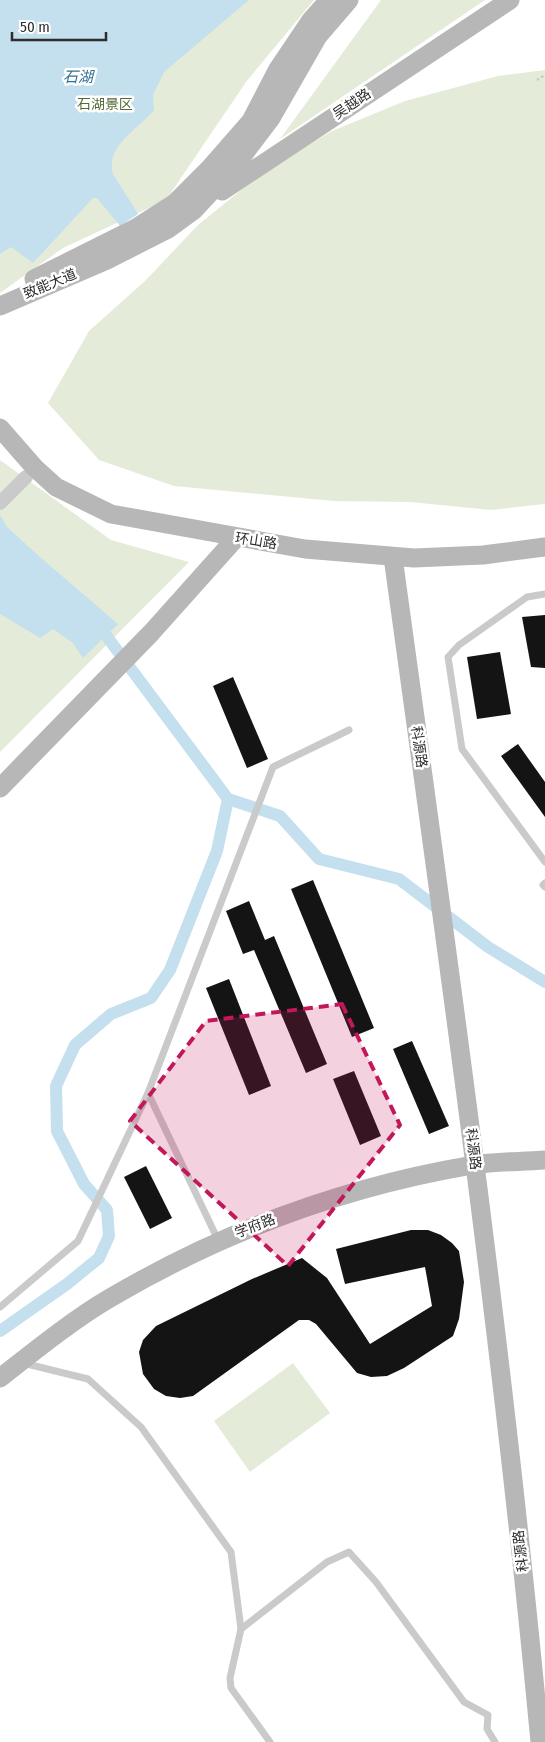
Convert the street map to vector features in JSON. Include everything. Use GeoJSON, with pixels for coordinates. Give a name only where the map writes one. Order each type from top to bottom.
{"type":"FeatureCollection","features":[{"type":"Feature","properties":{"kind":"street","name":"致能大道"},"geometry":{"type":"LineString","coordinates":[[0,306],[35,278],[136,228],[175,202],[209,169],[251,121],[278,69],[311,20],[329,0]]}},
{"type":"Feature","properties":{"kind":"street","name":"致能大道"},"geometry":{"type":"LineString","coordinates":[[0,306],[107,260],[168,229],[194,210],[234,167],[271,118],[318,36],[348,0]]}},
{"type":"Feature","properties":{"kind":"street","name":"吴越路"},"geometry":{"type":"LineString","coordinates":[[194,210],[510,0]]}},
{"type":"Feature","properties":{"kind":"street","name":"环山路"},"geometry":{"type":"LineString","coordinates":[[0,428],[35,468],[56,487],[111,514],[305,549],[393,557],[483,555],[545,547]]}},
{"type":"Feature","properties":{"kind":"street"},"geometry":{"type":"LineString","coordinates":[[2,501],[26,477]]}},
{"type":"Feature","properties":{"kind":"street"},"geometry":{"type":"LineString","coordinates":[[0,788],[151,633],[236,538]]}},
{"type":"Feature","properties":{"kind":"street","name":"科源路"},"geometry":{"type":"LineString","coordinates":[[393,557],[475,1165],[526,1588],[540,1742]]}},
{"type":"Feature","properties":{"kind":"street","name":"学府路"},"geometry":{"type":"LineString","coordinates":[[0,1378],[108,1299],[218,1240],[324,1200],[475,1165],[545,1160]]}},
{"type":"Feature","properties":{"kind":"lane"},"geometry":{"type":"LineString","coordinates":[[545,594],[527,597],[459,645],[448,657],[462,749],[545,862]]}},
{"type":"Feature","properties":{"kind":"lane"},"geometry":{"type":"LineString","coordinates":[[0,1307],[78,1241],[148,1093],[273,767],[349,730]]}},
{"type":"Feature","properties":{"kind":"lane"},"geometry":{"type":"LineString","coordinates":[[148,1093],[218,1240]]}},
{"type":"Feature","properties":{"kind":"lane"},"geometry":{"type":"LineString","coordinates":[[20,1362],[88,1379],[141,1427],[231,1552],[242,1629],[230,1678],[231,1688],[270,1742]]}},
{"type":"Feature","properties":{"kind":"lane"},"geometry":{"type":"LineString","coordinates":[[242,1629],[327,1562],[349,1552],[376,1582],[464,1702],[488,1715],[488,1729],[495,1742]]}},
{"type":"Feature","properties":{"kind":"path"},"geometry":{"type":"LineString","coordinates":[[537,80],[545,75]]}},
{"type":"Feature","properties":{"kind":"highlighted area"},"geometry":{"type":"Polygon","coordinates":[[[342,1004],[400,1125],[288,1266],[130,1121],[206,1021],[342,1004]]]}},
{"type":"Feature","properties":{"kind":"green space","name":"石湖"},"geometry":{"type":"Polygon","coordinates":[[[0,0],[314,0],[246,82],[166,200],[63,248],[0,293],[0,0]]]}},
{"type":"Feature","properties":{"kind":"green space"},"geometry":{"type":"Polygon","coordinates":[[[381,0],[485,0],[280,139],[381,0]]]}},
{"type":"Feature","properties":{"kind":"green space"},"geometry":{"type":"Polygon","coordinates":[[[545,70],[545,504],[491,510],[410,502],[334,501],[174,486],[99,460],[48,403],[89,331],[146,280],[198,225],[267,169],[332,131],[405,101],[498,76],[545,70]]]}},
{"type":"Feature","properties":{"kind":"green space"},"geometry":{"type":"Polygon","coordinates":[[[0,460],[111,540],[189,562],[0,752],[0,460]]]}},
{"type":"Feature","properties":{"kind":"green space"},"geometry":{"type":"Polygon","coordinates":[[[293,1363],[330,1413],[250,1472],[214,1421],[293,1363]]]}},
{"type":"Feature","properties":{"kind":"water","name":"石湖"},"geometry":{"type":"Polygon","coordinates":[[[0,0],[249,0],[164,72],[153,95],[154,110],[125,138],[114,154],[113,174],[138,214],[120,226],[97,198],[93,198],[33,263],[11,247],[0,254],[0,0]]]}},
{"type":"Feature","properties":{"kind":"water"},"geometry":{"type":"Polygon","coordinates":[[[0,515],[7,527],[118,624],[83,658],[73,643],[53,629],[40,638],[0,614],[0,515]]]}},
{"type":"Feature","properties":{"kind":"building"},"geometry":{"type":"Polygon","coordinates":[[[545,615],[545,668],[531,667],[522,617],[545,615]]]}},
{"type":"Feature","properties":{"kind":"building"},"geometry":{"type":"Polygon","coordinates":[[[500,652],[511,714],[477,719],[467,657],[500,652]]]}},
{"type":"Feature","properties":{"kind":"building"},"geometry":{"type":"Polygon","coordinates":[[[233,677],[268,759],[247,768],[213,686],[233,677]]]}},
{"type":"Feature","properties":{"kind":"building"},"geometry":{"type":"Polygon","coordinates":[[[518,744],[545,782],[545,817],[501,756],[518,744]]]}},
{"type":"Feature","properties":{"kind":"building"},"geometry":{"type":"Polygon","coordinates":[[[313,880],[374,1028],[352,1037],[291,889],[313,880]]]}},
{"type":"Feature","properties":{"kind":"building"},"geometry":{"type":"Polygon","coordinates":[[[249,901],[265,940],[274,936],[327,1064],[306,1073],[254,950],[243,954],[226,911],[249,901]]]}},
{"type":"Feature","properties":{"kind":"building"},"geometry":{"type":"Polygon","coordinates":[[[229,979],[271,1086],[249,1095],[206,988],[229,979]]]}},
{"type":"Feature","properties":{"kind":"building"},"geometry":{"type":"Polygon","coordinates":[[[412,1041],[449,1126],[429,1134],[393,1049],[412,1041]]]}},
{"type":"Feature","properties":{"kind":"building"},"geometry":{"type":"Polygon","coordinates":[[[354,1071],[381,1136],[360,1145],[333,1079],[354,1071]]]}},
{"type":"Feature","properties":{"kind":"building"},"geometry":{"type":"Polygon","coordinates":[[[146,1166],[172,1218],[150,1229],[124,1177],[146,1166]]]}},
{"type":"Feature","properties":{"kind":"building"},"geometry":{"type":"Polygon","coordinates":[[[411,1230],[428,1230],[441,1235],[452,1243],[459,1251],[464,1282],[459,1319],[453,1336],[404,1368],[387,1376],[371,1377],[357,1373],[316,1324],[309,1320],[299,1320],[193,1396],[180,1398],[166,1396],[154,1389],[143,1374],[139,1352],[143,1340],[156,1326],[252,1279],[302,1258],[327,1278],[370,1344],[432,1306],[425,1267],[345,1284],[336,1249],[411,1230]]]}},
{"type":"Feature","properties":{"kind":"waterway"},"geometry":{"type":"LineString","coordinates":[[96,622],[228,799],[280,816],[319,859],[399,879],[488,947],[545,982]]}},
{"type":"Feature","properties":{"kind":"waterway"},"geometry":{"type":"LineString","coordinates":[[0,1331],[67,1284],[99,1258],[109,1236],[107,1210],[84,1184],[57,1131],[56,1086],[75,1045],[111,1014],[151,998],[170,970],[217,851],[228,799]]}},
{"type":"Feature","properties":{"kind":"park label","name":"石湖景区"},"geometry":{"type":"Point","coordinates":[105,104]}}]}
